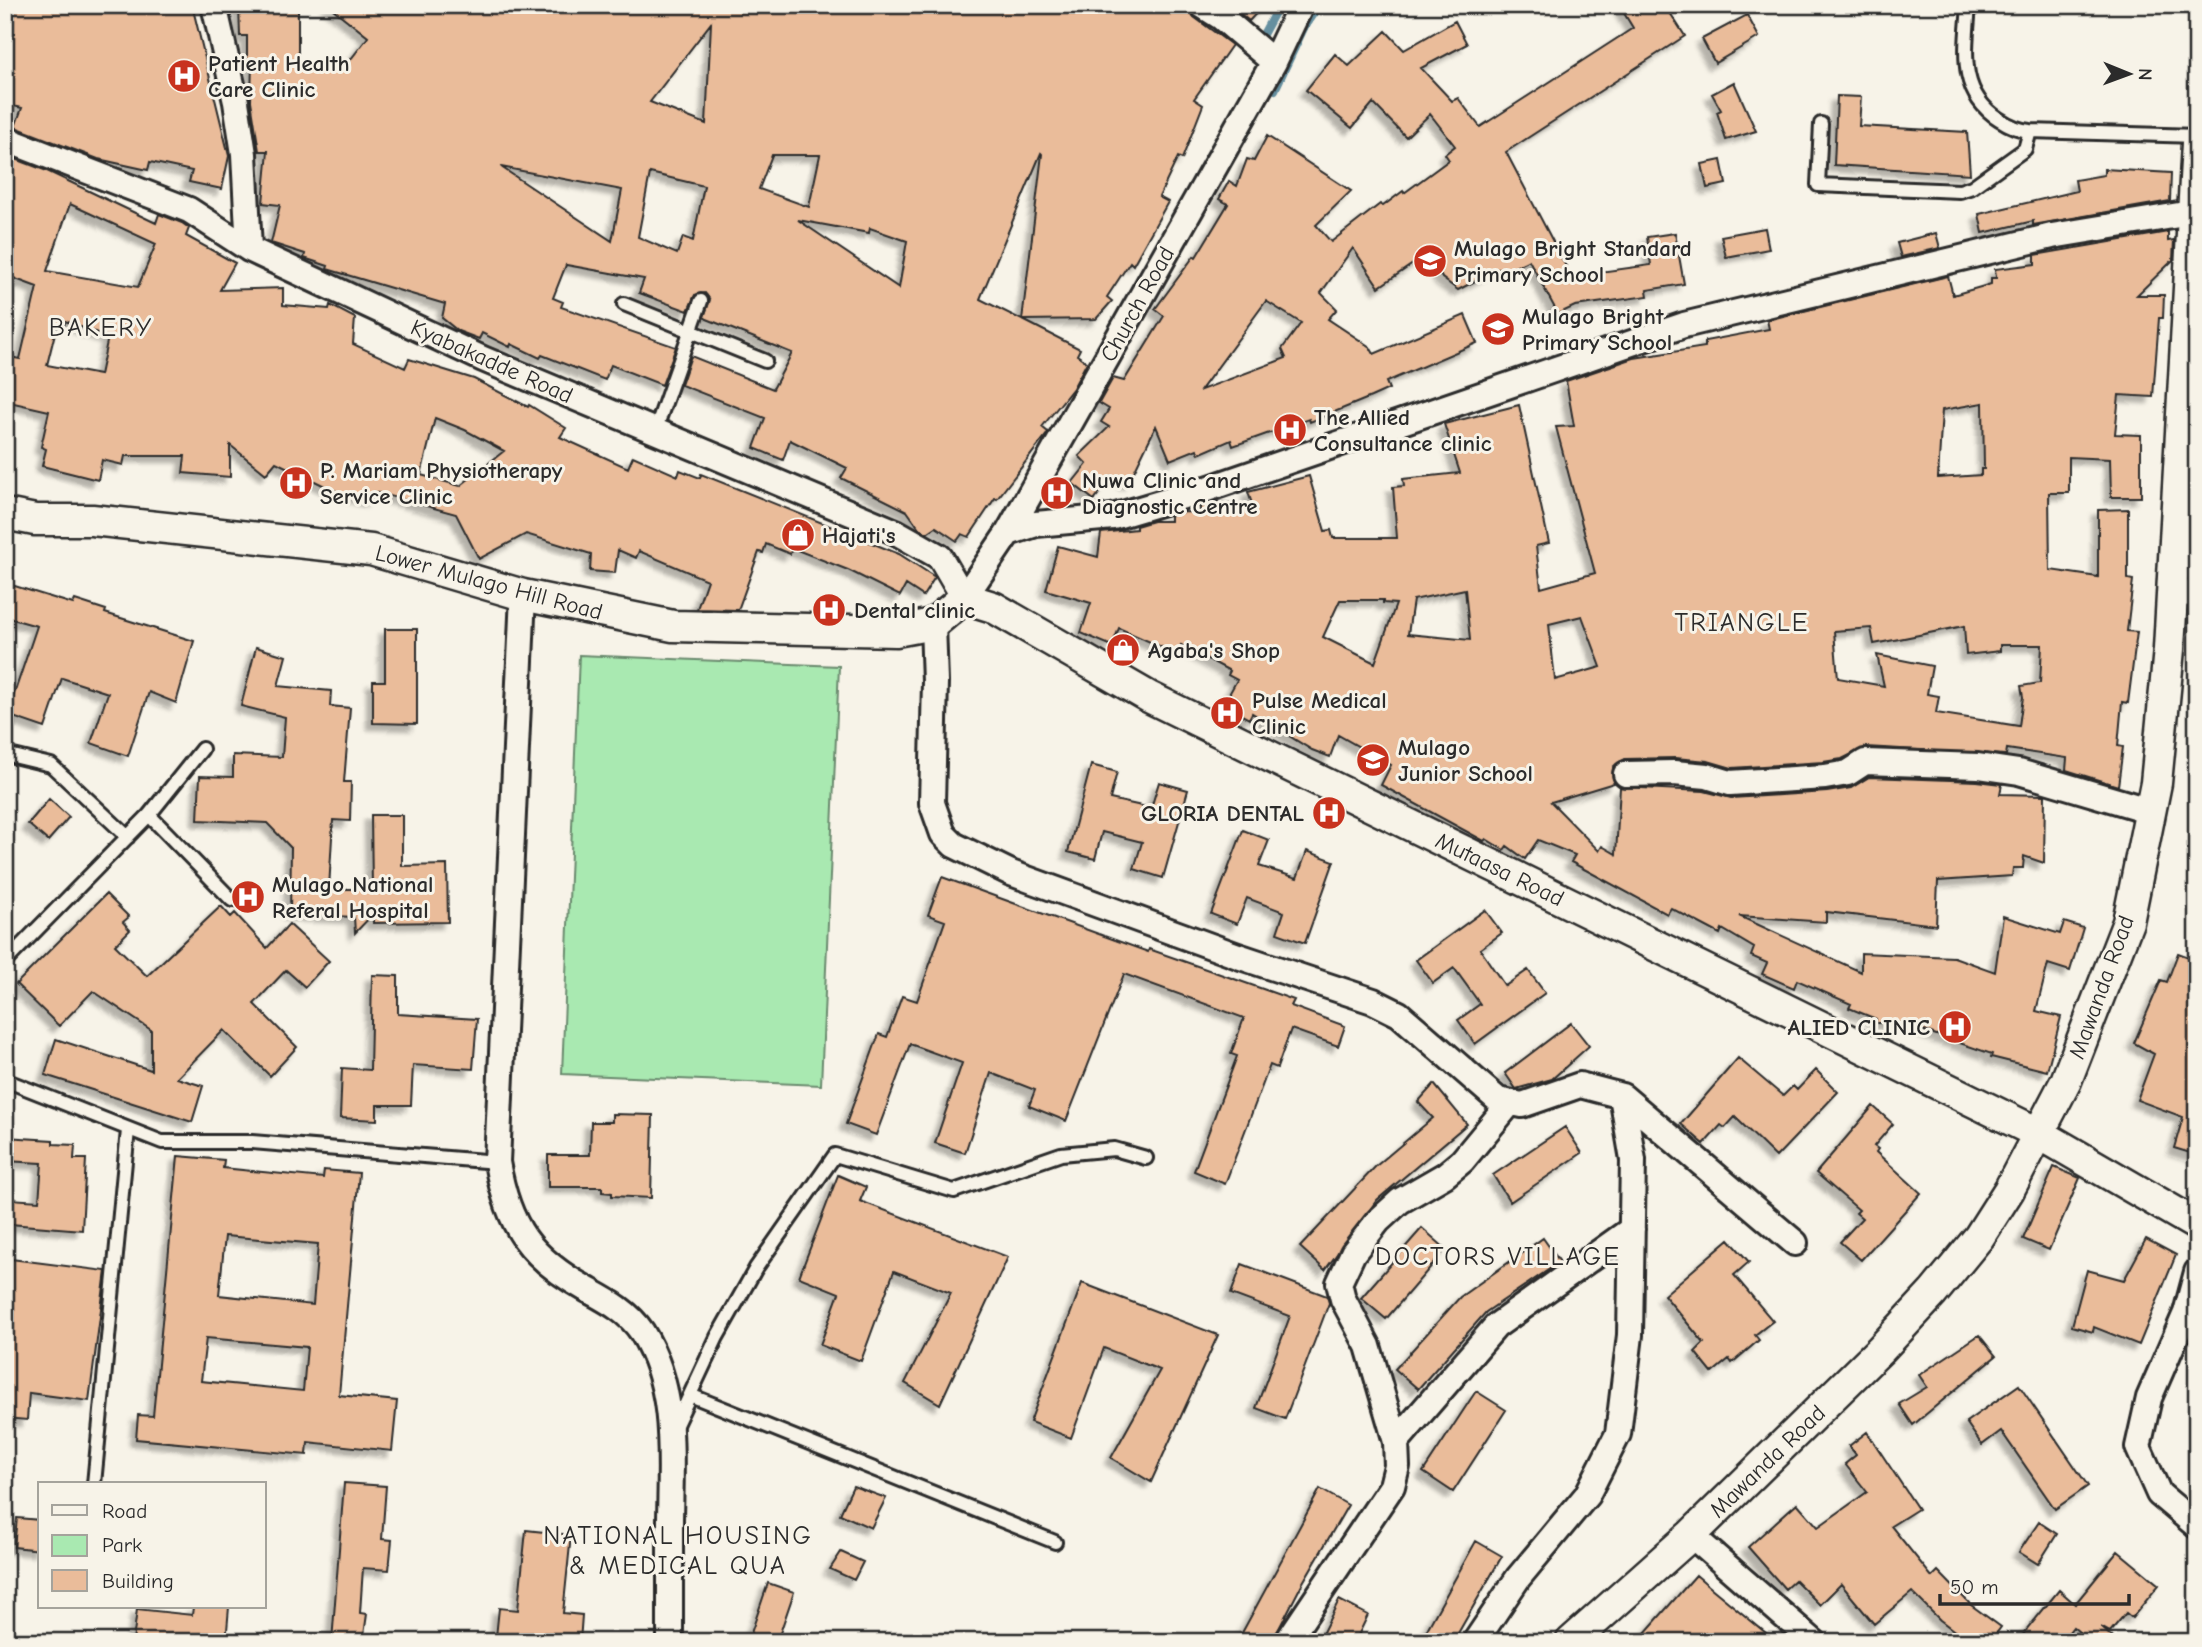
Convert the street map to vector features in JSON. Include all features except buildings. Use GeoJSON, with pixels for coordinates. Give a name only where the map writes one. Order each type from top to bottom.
{"type":"FeatureCollection","features":[{"type":"Feature","properties":{"kind":"street"},"geometry":{"type":"LineString","coordinates":[[214,5],[236,102],[244,154],[249,249]]}},
{"type":"Feature","properties":{"kind":"street"},"geometry":{"type":"LineString","coordinates":[[1202,5],[1221,17],[1274,62]]}},
{"type":"Feature","properties":{"kind":"street","name":"Church Road"},"geometry":{"type":"LineString","coordinates":[[964,598],[1008,533],[1274,62],[1301,5]]}},
{"type":"Feature","properties":{"kind":"street","name":"Kyabakadde Road"},"geometry":{"type":"LineString","coordinates":[[5,139],[189,210],[249,249],[483,359],[803,491],[922,545],[940,557],[964,598]]}},
{"type":"Feature","properties":{"kind":"street","name":"Mawanda Road"},"geometry":{"type":"LineString","coordinates":[[1571,1642],[1691,1535],[1881,1349],[1954,1270],[1985,1228],[2040,1134],[2066,1081],[2128,922],[2151,811],[2184,594],[2192,283],[2191,213],[2197,143]]}},
{"type":"Feature","properties":{"kind":"street"},"geometry":{"type":"LineString","coordinates":[[1008,533],[1037,523],[1113,517],[1196,493],[1684,325],[2052,236],[2191,213]]}},
{"type":"Feature","properties":{"kind":"street","name":"Lower Mulago Hill Road"},"geometry":{"type":"LineString","coordinates":[[5,514],[35,520],[92,520],[371,550],[523,595],[673,626],[869,632],[933,624]]}},
{"type":"Feature","properties":{"kind":"street"},"geometry":{"type":"LineString","coordinates":[[523,595],[498,1162],[508,1210],[533,1252],[561,1275],[622,1309],[640,1329],[663,1376],[671,1436],[670,1642]]}},
{"type":"Feature","properties":{"kind":"street"},"geometry":{"type":"LineString","coordinates":[[964,598],[933,624],[935,682],[932,803],[943,834],[954,845],[1011,873],[1238,956],[1373,1001],[1399,1014],[1425,1034],[1489,1095],[1509,1104],[1532,1102],[1580,1085],[1622,1096],[1795,1243]]}},
{"type":"Feature","properties":{"kind":"street","name":"Mutaasa Road"},"geometry":{"type":"LineString","coordinates":[[964,598],[993,607],[1149,697],[2040,1134],[2197,1225]]}},
{"type":"Feature","properties":{"kind":"street"},"geometry":{"type":"LineString","coordinates":[[1626,774],[1674,773],[1730,783],[1825,777],[1848,773],[1865,762],[1978,766],[2019,772],[2151,811]]}},
{"type":"Feature","properties":{"kind":"street"},"geometry":{"type":"LineString","coordinates":[[1475,1642],[1518,1578],[1587,1495],[1618,1434],[1630,1335],[1633,1160],[1622,1096]]}},
{"type":"Feature","properties":{"kind":"street"},"geometry":{"type":"LineString","coordinates":[[1287,1642],[1392,1486],[1396,1454],[1368,1346],[1342,1298],[1339,1283],[1343,1268],[1378,1221],[1401,1200],[1445,1175],[1462,1161],[1509,1104]]}},
{"type":"Feature","properties":{"kind":"street"},"geometry":{"type":"LineString","coordinates":[[1396,1454],[1496,1325],[1632,1229]]}},
{"type":"Feature","properties":{"kind":"street"},"geometry":{"type":"LineString","coordinates":[[2197,1272],[2186,1313],[2150,1398],[2138,1447],[2160,1494],[2197,1526]]}},
{"type":"Feature","properties":{"kind":"street"},"geometry":{"type":"LineString","coordinates":[[1691,1535],[1814,1642]]}},
{"type":"Feature","properties":{"kind":"lane"},"geometry":{"type":"LineString","coordinates":[[1969,5],[1965,65],[1972,91],[1985,110],[2006,123],[2029,131],[2197,136]]}},
{"type":"Feature","properties":{"kind":"lane"},"geometry":{"type":"LineString","coordinates":[[1821,124],[1818,185],[1947,190],[1972,187],[2025,149],[2029,131]]}},
{"type":"Feature","properties":{"kind":"lane"},"geometry":{"type":"LineString","coordinates":[[655,431],[701,301]]}},
{"type":"Feature","properties":{"kind":"lane"},"geometry":{"type":"LineString","coordinates":[[624,304],[765,361]]}},
{"type":"Feature","properties":{"kind":"lane"},"geometry":{"type":"LineString","coordinates":[[5,962],[149,816],[202,749]]}},
{"type":"Feature","properties":{"kind":"lane"},"geometry":{"type":"LineString","coordinates":[[5,754],[51,765],[128,837]]}},
{"type":"Feature","properties":{"kind":"lane"},"geometry":{"type":"LineString","coordinates":[[149,816],[232,900]]}},
{"type":"Feature","properties":{"kind":"lane"},"geometry":{"type":"LineString","coordinates":[[5,1080],[162,1142],[251,1142],[498,1162]]}},
{"type":"Feature","properties":{"kind":"lane"},"geometry":{"type":"LineString","coordinates":[[94,1482],[128,1130]]}},
{"type":"Feature","properties":{"kind":"lane"},"geometry":{"type":"LineString","coordinates":[[671,1436],[717,1337],[756,1268],[835,1155],[954,1191],[1061,1154],[1114,1149],[1146,1158]]}},
{"type":"Feature","properties":{"kind":"lane"},"geometry":{"type":"LineString","coordinates":[[691,1395],[1055,1542]]}},
{"type":"Feature","properties":{"kind":"green space"},"geometry":{"type":"Polygon","coordinates":[[[579,655],[839,666],[821,1085],[562,1074],[579,655]]]}},
{"type":"Feature","properties":{"kind":"waterway"},"geometry":{"type":"LineString","coordinates":[[1261,38],[1279,5]]}},
{"type":"Feature","properties":{"kind":"waterway"},"geometry":{"type":"LineString","coordinates":[[1275,90],[1305,26],[1319,5]]}},
{"type":"Feature","properties":{"kind":"place","name":"Patient Health Care Clinic"},"geometry":{"type":"Point","coordinates":[184,76]}},
{"type":"Feature","properties":{"kind":"place","name":"Mulago Bright Standard Primary School"},"geometry":{"type":"Point","coordinates":[1430,261]}},
{"type":"Feature","properties":{"kind":"place","name":"Mulago Bright Primary School"},"geometry":{"type":"Point","coordinates":[1498,329]}},
{"type":"Feature","properties":{"kind":"place","name":"The Allied Consultance clinic"},"geometry":{"type":"Point","coordinates":[1290,430]}},
{"type":"Feature","properties":{"kind":"place","name":"P. Mariam Physiotherapy Service Clinic"},"geometry":{"type":"Point","coordinates":[296,483]}},
{"type":"Feature","properties":{"kind":"place","name":"Nuwa Clinic and Diagnostic Centre"},"geometry":{"type":"Point","coordinates":[1057,493]}},
{"type":"Feature","properties":{"kind":"place","name":"Hajati's"},"geometry":{"type":"Point","coordinates":[798,535]}},
{"type":"Feature","properties":{"kind":"place","name":"Dental clinic"},"geometry":{"type":"Point","coordinates":[829,610]}},
{"type":"Feature","properties":{"kind":"place","name":"Agaba's Shop"},"geometry":{"type":"Point","coordinates":[1123,650]}},
{"type":"Feature","properties":{"kind":"place","name":"Pulse Medical Clinic"},"geometry":{"type":"Point","coordinates":[1227,713]}},
{"type":"Feature","properties":{"kind":"place","name":"Mulago Junior School"},"geometry":{"type":"Point","coordinates":[1373,760]}},
{"type":"Feature","properties":{"kind":"place","name":"GLORIA DENTAL"},"geometry":{"type":"Point","coordinates":[1329,813]}},
{"type":"Feature","properties":{"kind":"place","name":"Mulago National Referal Hospital"},"geometry":{"type":"Point","coordinates":[248,897]}},
{"type":"Feature","properties":{"kind":"place","name":"ALIED CLINIC"},"geometry":{"type":"Point","coordinates":[1955,1027]}},
{"type":"Feature","properties":{"kind":"district","name":"BAKERY"},"geometry":{"type":"Point","coordinates":[101,327]}},
{"type":"Feature","properties":{"kind":"district","name":"TRIANGLE"},"geometry":{"type":"Point","coordinates":[1742,622]}},
{"type":"Feature","properties":{"kind":"district","name":"DOCTORS VILLAGE"},"geometry":{"type":"Point","coordinates":[1498,1256]}},
{"type":"Feature","properties":{"kind":"district","name":"NATIONAL HOUSING & MEDICAL QUA"},"geometry":{"type":"Point","coordinates":[678,1550]}}]}
